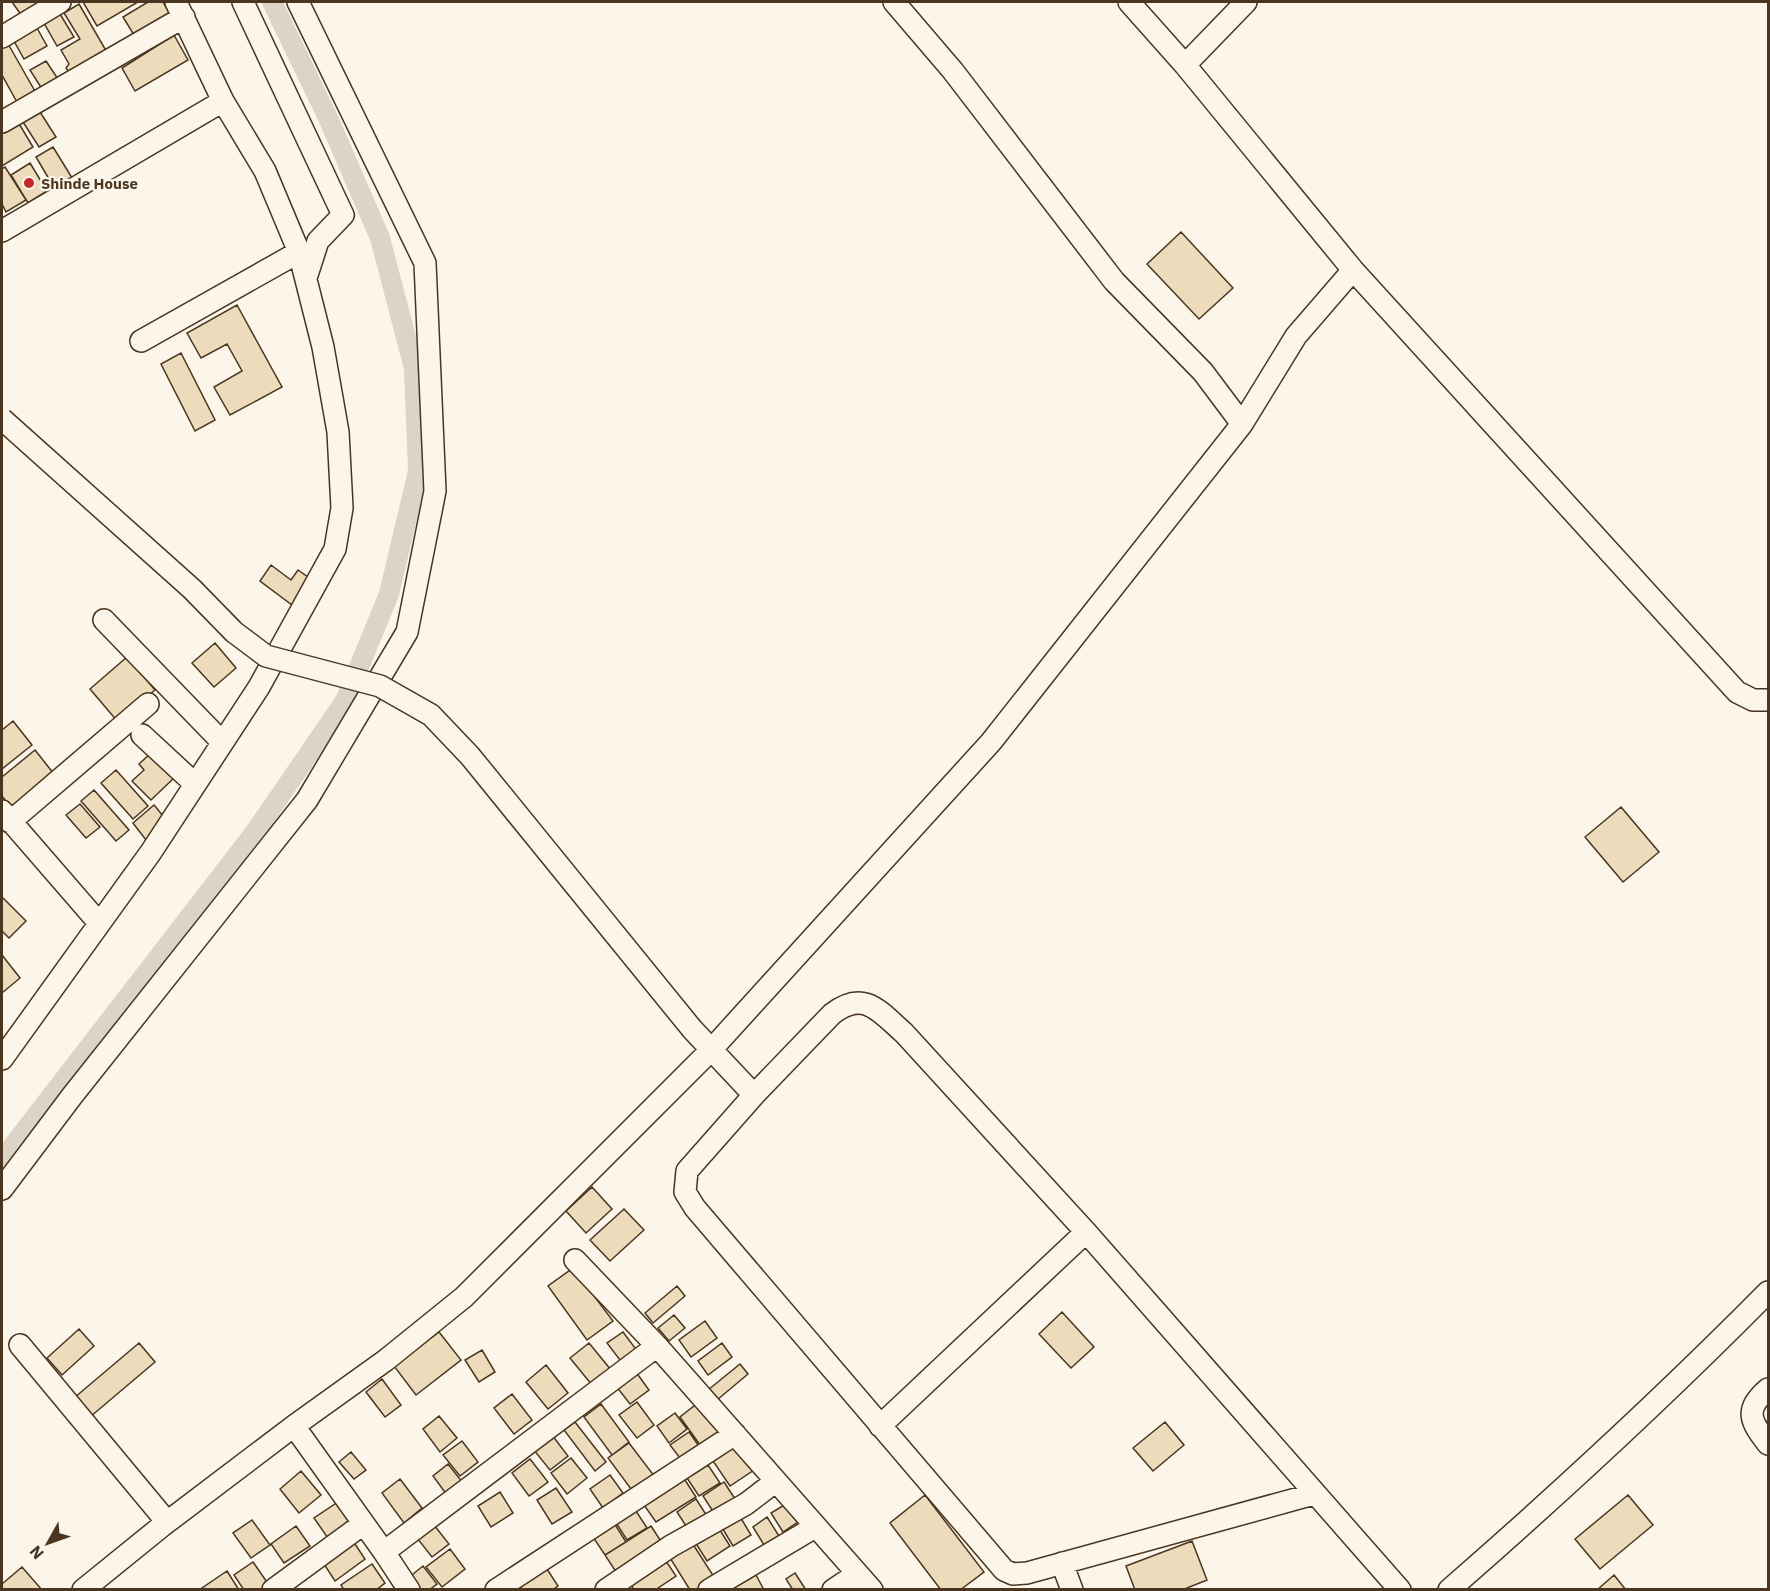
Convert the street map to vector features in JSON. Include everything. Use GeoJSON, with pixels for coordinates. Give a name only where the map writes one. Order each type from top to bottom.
{"type":"FeatureCollection","features":[{"type":"Feature","properties":{"kind":"street"},"geometry":{"type":"LineString","coordinates":[[2,37],[60,2]]}},
{"type":"Feature","properties":{"kind":"street"},"geometry":{"type":"LineString","coordinates":[[243,2],[343,215],[318,241],[306,278]]}},
{"type":"Feature","properties":{"kind":"street"},"geometry":{"type":"LineString","coordinates":[[2,1189],[72,1096],[307,800],[406,632],[435,491],[425,263],[298,2]]}},
{"type":"Feature","properties":{"kind":"street"},"geometry":{"type":"LineString","coordinates":[[894,2],[953,71],[1114,281],[1203,372],[1242,424]]}},
{"type":"Feature","properties":{"kind":"street"},"geometry":{"type":"LineString","coordinates":[[1129,2],[1185,65],[1353,270],[1737,692],[1753,700],[1768,700]]}},
{"type":"Feature","properties":{"kind":"street"},"geometry":{"type":"LineString","coordinates":[[1185,65],[1246,2]]}},
{"type":"Feature","properties":{"kind":"street"},"geometry":{"type":"LineString","coordinates":[[2,122],[180,9],[223,101],[265,171],[299,252],[323,347],[338,432],[342,508],[335,549],[259,687],[150,852],[2,1059]]}},
{"type":"Feature","properties":{"kind":"street"},"geometry":{"type":"LineString","coordinates":[[2,231],[223,101]]}},
{"type":"Feature","properties":{"kind":"street"},"geometry":{"type":"LineString","coordinates":[[141,341],[299,252]]}},
{"type":"Feature","properties":{"kind":"street"},"geometry":{"type":"LineString","coordinates":[[83,1590],[167,1522],[386,1360],[464,1297],[711,1050],[991,742],[1242,424],[1296,336],[1353,270]]}},
{"type":"Feature","properties":{"kind":"street"},"geometry":{"type":"LineString","coordinates":[[2,419],[192,589],[234,632],[266,656],[380,686],[431,715],[470,756],[692,1029],[754,1095]]}},
{"type":"Feature","properties":{"kind":"street"},"geometry":{"type":"LineString","coordinates":[[104,620],[222,742]]}},
{"type":"Feature","properties":{"kind":"street"},"geometry":{"type":"LineString","coordinates":[[99,923],[6,816],[148,704]]}},
{"type":"Feature","properties":{"kind":"street"},"geometry":{"type":"LineString","coordinates":[[142,735],[195,784]]}},
{"type":"Feature","properties":{"kind":"street"},"geometry":{"type":"LineString","coordinates":[[1314,1494],[1062,1563],[1013,1574],[1004,1570],[695,1208],[685,1192],[687,1172],[754,1095],[832,1014],[844,1005],[862,1002],[874,1007],[904,1033],[1086,1232],[1400,1590]]}},
{"type":"Feature","properties":{"kind":"street"},"geometry":{"type":"LineString","coordinates":[[880,1426],[1086,1232]]}},
{"type":"Feature","properties":{"kind":"street"},"geometry":{"type":"LineString","coordinates":[[574,1260],[657,1346],[872,1590]]}},
{"type":"Feature","properties":{"kind":"street"},"geometry":{"type":"LineString","coordinates":[[1449,1590],[1526,1522],[1713,1347],[1768,1292]]}},
{"type":"Feature","properties":{"kind":"street"},"geometry":{"type":"LineString","coordinates":[[20,1344],[167,1522]]}},
{"type":"Feature","properties":{"kind":"street"},"geometry":{"type":"LineString","coordinates":[[384,1552],[657,1346]]}},
{"type":"Feature","properties":{"kind":"street"},"geometry":{"type":"LineString","coordinates":[[1768,1389],[1757,1398],[1751,1418],[1768,1444]]}},
{"type":"Feature","properties":{"kind":"street"},"geometry":{"type":"LineString","coordinates":[[294,1426],[384,1552],[398,1586]]}},
{"type":"Feature","properties":{"kind":"street"},"geometry":{"type":"LineString","coordinates":[[496,1590],[735,1434]]}},
{"type":"Feature","properties":{"kind":"street"},"geometry":{"type":"LineString","coordinates":[[606,1590],[671,1546],[747,1504],[776,1481]]}},
{"type":"Feature","properties":{"kind":"street"},"geometry":{"type":"LineString","coordinates":[[273,1590],[363,1524]]}},
{"type":"Feature","properties":{"kind":"street"},"geometry":{"type":"LineString","coordinates":[[709,1590],[815,1527]]}},
{"type":"Feature","properties":{"kind":"street"},"geometry":{"type":"LineString","coordinates":[[1062,1563],[1072,1590]]}},
{"type":"Feature","properties":{"kind":"street"},"geometry":{"type":"LineString","coordinates":[[833,1590],[857,1574]]}},
{"type":"Feature","properties":{"kind":"building"},"geometry":{"type":"Polygon","coordinates":[[[12,2],[37,2],[39,5],[22,16],[12,2]]]}},
{"type":"Feature","properties":{"kind":"building"},"geometry":{"type":"Polygon","coordinates":[[[83,2],[138,2],[97,26],[83,2]]]}},
{"type":"Feature","properties":{"kind":"building"},"geometry":{"type":"Polygon","coordinates":[[[148,2],[163,2],[173,19],[137,40],[123,17],[148,2]]]}},
{"type":"Feature","properties":{"kind":"building"},"geometry":{"type":"Polygon","coordinates":[[[79,4],[108,54],[71,75],[66,68],[69,64],[61,50],[80,39],[64,13],[79,4]]]}},
{"type":"Feature","properties":{"kind":"building"},"geometry":{"type":"Polygon","coordinates":[[[60,14],[74,37],[57,46],[44,23],[60,14]]]}},
{"type":"Feature","properties":{"kind":"building"},"geometry":{"type":"Polygon","coordinates":[[[37,28],[47,46],[24,59],[14,41],[37,28]]]}},
{"type":"Feature","properties":{"kind":"building"},"geometry":{"type":"Polygon","coordinates":[[[174,35],[188,60],[135,91],[122,68],[174,35]]]}},
{"type":"Feature","properties":{"kind":"building"},"geometry":{"type":"Polygon","coordinates":[[[7,42],[36,93],[18,104],[2,75],[2,45],[7,42]]]}},
{"type":"Feature","properties":{"kind":"building"},"geometry":{"type":"Polygon","coordinates":[[[46,61],[58,79],[42,89],[30,70],[46,61]]]}},
{"type":"Feature","properties":{"kind":"building"},"geometry":{"type":"Polygon","coordinates":[[[40,112],[56,137],[39,147],[23,122],[40,112]]]}},
{"type":"Feature","properties":{"kind":"building"},"geometry":{"type":"Polygon","coordinates":[[[18,122],[33,147],[2,166],[2,132],[18,122]]]}},
{"type":"Feature","properties":{"kind":"building"},"geometry":{"type":"Polygon","coordinates":[[[53,147],[74,181],[56,191],[36,157],[53,147]]]}},
{"type":"Feature","properties":{"kind":"building","name":"Shinde House"},"geometry":{"type":"Polygon","coordinates":[[[30,163],[47,191],[28,203],[11,175],[30,163]]]}},
{"type":"Feature","properties":{"kind":"building"},"geometry":{"type":"Polygon","coordinates":[[[5,167],[26,200],[6,212],[2,204],[2,169],[5,167]]]}},
{"type":"Feature","properties":{"kind":"building"},"geometry":{"type":"Polygon","coordinates":[[[1181,232],[1233,288],[1199,319],[1147,264],[1181,232]]]}},
{"type":"Feature","properties":{"kind":"building"},"geometry":{"type":"Polygon","coordinates":[[[237,305],[282,387],[230,415],[214,387],[242,371],[227,344],[201,358],[187,333],[237,305]]]}},
{"type":"Feature","properties":{"kind":"building"},"geometry":{"type":"Polygon","coordinates":[[[181,353],[215,420],[195,431],[161,364],[181,353]]]}},
{"type":"Feature","properties":{"kind":"building"},"geometry":{"type":"Polygon","coordinates":[[[271,565],[291,580],[298,570],[315,582],[296,608],[260,581],[271,565]]]}},
{"type":"Feature","properties":{"kind":"building"},"geometry":{"type":"Polygon","coordinates":[[[215,643],[236,668],[214,687],[192,663],[215,643]]]}},
{"type":"Feature","properties":{"kind":"building"},"geometry":{"type":"Polygon","coordinates":[[[127,657],[155,690],[118,722],[90,689],[127,657]]]}},
{"type":"Feature","properties":{"kind":"building"},"geometry":{"type":"Polygon","coordinates":[[[13,721],[32,745],[2,769],[2,730],[13,721]]]}},
{"type":"Feature","properties":{"kind":"building"},"geometry":{"type":"Polygon","coordinates":[[[35,750],[54,774],[11,808],[2,796],[2,777],[35,750]]]}},
{"type":"Feature","properties":{"kind":"building"},"geometry":{"type":"Polygon","coordinates":[[[153,751],[176,776],[151,800],[132,781],[144,770],[139,764],[153,751]]]}},
{"type":"Feature","properties":{"kind":"building"},"geometry":{"type":"Polygon","coordinates":[[[116,770],[148,806],[133,819],[101,783],[116,770]]]}},
{"type":"Feature","properties":{"kind":"building"},"geometry":{"type":"Polygon","coordinates":[[[94,790],[129,830],[116,841],[81,801],[94,790]]]}},
{"type":"Feature","properties":{"kind":"building"},"geometry":{"type":"Polygon","coordinates":[[[80,804],[100,827],[86,838],[66,815],[80,804]]]}},
{"type":"Feature","properties":{"kind":"building"},"geometry":{"type":"Polygon","coordinates":[[[154,805],[168,822],[146,840],[133,823],[154,805]]]}},
{"type":"Feature","properties":{"kind":"building"},"geometry":{"type":"Polygon","coordinates":[[[1621,807],[1659,852],[1623,882],[1585,837],[1621,807]]]}},
{"type":"Feature","properties":{"kind":"building"},"geometry":{"type":"Polygon","coordinates":[[[2,897],[26,921],[9,938],[2,931],[2,897]]]}},
{"type":"Feature","properties":{"kind":"building"},"geometry":{"type":"Polygon","coordinates":[[[2,955],[20,978],[2,993],[2,955]]]}},
{"type":"Feature","properties":{"kind":"building"},"geometry":{"type":"Polygon","coordinates":[[[592,1187],[612,1209],[586,1233],[566,1211],[592,1187]]]}},
{"type":"Feature","properties":{"kind":"building"},"geometry":{"type":"Polygon","coordinates":[[[624,1209],[644,1230],[610,1261],[590,1240],[624,1209]]]}},
{"type":"Feature","properties":{"kind":"building"},"geometry":{"type":"Polygon","coordinates":[[[573,1268],[613,1321],[587,1340],[548,1286],[573,1268]]]}},
{"type":"Feature","properties":{"kind":"building"},"geometry":{"type":"Polygon","coordinates":[[[677,1286],[685,1296],[653,1323],[645,1313],[677,1286]]]}},
{"type":"Feature","properties":{"kind":"building"},"geometry":{"type":"Polygon","coordinates":[[[1062,1312],[1094,1347],[1071,1368],[1039,1334],[1062,1312]]]}},
{"type":"Feature","properties":{"kind":"building"},"geometry":{"type":"Polygon","coordinates":[[[674,1315],[685,1328],[669,1341],[658,1328],[674,1315]]]}},
{"type":"Feature","properties":{"kind":"building"},"geometry":{"type":"Polygon","coordinates":[[[705,1321],[717,1338],[691,1357],[679,1340],[705,1321]]]}},
{"type":"Feature","properties":{"kind":"building"},"geometry":{"type":"Polygon","coordinates":[[[79,1329],[94,1346],[62,1375],[47,1358],[79,1329]]]}},
{"type":"Feature","properties":{"kind":"building"},"geometry":{"type":"Polygon","coordinates":[[[439,1332],[461,1360],[416,1395],[394,1366],[439,1332]]]}},
{"type":"Feature","properties":{"kind":"building"},"geometry":{"type":"Polygon","coordinates":[[[623,1332],[638,1352],[623,1364],[607,1343],[623,1332]]]}},
{"type":"Feature","properties":{"kind":"building"},"geometry":{"type":"Polygon","coordinates":[[[139,1343],[155,1362],[90,1417],[74,1398],[139,1343]]]}},
{"type":"Feature","properties":{"kind":"building"},"geometry":{"type":"Polygon","coordinates":[[[589,1343],[611,1370],[592,1385],[570,1358],[589,1343]]]}},
{"type":"Feature","properties":{"kind":"building"},"geometry":{"type":"Polygon","coordinates":[[[722,1343],[732,1357],[708,1375],[698,1361],[722,1343]]]}},
{"type":"Feature","properties":{"kind":"building"},"geometry":{"type":"Polygon","coordinates":[[[482,1350],[495,1372],[479,1382],[465,1360],[482,1350]]]}},
{"type":"Feature","properties":{"kind":"building"},"geometry":{"type":"Polygon","coordinates":[[[740,1364],[748,1374],[717,1400],[708,1390],[740,1364]]]}},
{"type":"Feature","properties":{"kind":"building"},"geometry":{"type":"Polygon","coordinates":[[[546,1365],[568,1393],[548,1409],[526,1382],[546,1365]]]}},
{"type":"Feature","properties":{"kind":"building"},"geometry":{"type":"Polygon","coordinates":[[[636,1372],[649,1390],[630,1404],[616,1386],[636,1372]]]}},
{"type":"Feature","properties":{"kind":"building"},"geometry":{"type":"Polygon","coordinates":[[[382,1379],[401,1405],[385,1417],[366,1392],[382,1379]]]}},
{"type":"Feature","properties":{"kind":"building"},"geometry":{"type":"Polygon","coordinates":[[[512,1394],[532,1420],[514,1434],[494,1408],[512,1394]]]}},
{"type":"Feature","properties":{"kind":"building"},"geometry":{"type":"Polygon","coordinates":[[[637,1402],[654,1425],[637,1438],[619,1415],[637,1402]]]}},
{"type":"Feature","properties":{"kind":"building"},"geometry":{"type":"Polygon","coordinates":[[[699,1402],[723,1434],[703,1449],[680,1417],[699,1402]]]}},
{"type":"Feature","properties":{"kind":"building"},"geometry":{"type":"Polygon","coordinates":[[[601,1404],[629,1442],[612,1455],[584,1417],[601,1404]]]}},
{"type":"Feature","properties":{"kind":"building"},"geometry":{"type":"Polygon","coordinates":[[[675,1413],[687,1429],[669,1443],[657,1426],[675,1413]]]}},
{"type":"Feature","properties":{"kind":"building"},"geometry":{"type":"Polygon","coordinates":[[[439,1416],[457,1438],[440,1452],[423,1429],[439,1416]]]}},
{"type":"Feature","properties":{"kind":"building"},"geometry":{"type":"Polygon","coordinates":[[[575,1422],[606,1462],[595,1471],[564,1430],[575,1422]]]}},
{"type":"Feature","properties":{"kind":"building"},"geometry":{"type":"Polygon","coordinates":[[[1165,1422],[1184,1445],[1153,1471],[1133,1448],[1165,1422]]]}},
{"type":"Feature","properties":{"kind":"building"},"geometry":{"type":"Polygon","coordinates":[[[689,1432],[701,1449],[683,1462],[670,1445],[689,1432]]]}},
{"type":"Feature","properties":{"kind":"building"},"geometry":{"type":"Polygon","coordinates":[[[552,1435],[568,1456],[550,1470],[533,1449],[552,1435]]]}},
{"type":"Feature","properties":{"kind":"building"},"geometry":{"type":"Polygon","coordinates":[[[462,1441],[478,1462],[460,1476],[443,1455],[462,1441]]]}},
{"type":"Feature","properties":{"kind":"building"},"geometry":{"type":"Polygon","coordinates":[[[741,1442],[757,1468],[730,1486],[713,1461],[741,1442]]]}},
{"type":"Feature","properties":{"kind":"building"},"geometry":{"type":"Polygon","coordinates":[[[629,1443],[655,1477],[634,1493],[608,1458],[629,1443]]]}},
{"type":"Feature","properties":{"kind":"building"},"geometry":{"type":"Polygon","coordinates":[[[351,1452],[366,1470],[354,1479],[339,1462],[351,1452]]]}},
{"type":"Feature","properties":{"kind":"building"},"geometry":{"type":"Polygon","coordinates":[[[571,1458],[587,1478],[567,1494],[551,1473],[571,1458]]]}},
{"type":"Feature","properties":{"kind":"building"},"geometry":{"type":"Polygon","coordinates":[[[530,1459],[548,1482],[529,1496],[512,1473],[530,1459]]]}},
{"type":"Feature","properties":{"kind":"building"},"geometry":{"type":"Polygon","coordinates":[[[448,1464],[463,1483],[447,1495],[433,1476],[448,1464]]]}},
{"type":"Feature","properties":{"kind":"building"},"geometry":{"type":"Polygon","coordinates":[[[708,1465],[720,1483],[699,1496],[687,1478],[708,1465]]]}},
{"type":"Feature","properties":{"kind":"building"},"geometry":{"type":"Polygon","coordinates":[[[301,1471],[321,1495],[299,1513],[280,1489],[301,1471]]]}},
{"type":"Feature","properties":{"kind":"building"},"geometry":{"type":"Polygon","coordinates":[[[610,1475],[623,1493],[603,1508],[590,1489],[610,1475]]]}},
{"type":"Feature","properties":{"kind":"building"},"geometry":{"type":"Polygon","coordinates":[[[683,1477],[696,1497],[656,1522],[644,1505],[683,1477]]]}},
{"type":"Feature","properties":{"kind":"building"},"geometry":{"type":"Polygon","coordinates":[[[400,1479],[422,1508],[404,1523],[382,1493],[400,1479]]]}},
{"type":"Feature","properties":{"kind":"building"},"geometry":{"type":"Polygon","coordinates":[[[724,1482],[737,1502],[716,1516],[703,1496],[724,1482]]]}},
{"type":"Feature","properties":{"kind":"building"},"geometry":{"type":"Polygon","coordinates":[[[556,1488],[572,1512],[552,1524],[537,1500],[556,1488]]]}},
{"type":"Feature","properties":{"kind":"building"},"geometry":{"type":"Polygon","coordinates":[[[500,1492],[513,1513],[491,1527],[478,1506],[500,1492]]]}},
{"type":"Feature","properties":{"kind":"building"},"geometry":{"type":"Polygon","coordinates":[[[925,1495],[984,1572],[960,1590],[941,1590],[890,1523],[925,1495]]]}},
{"type":"Feature","properties":{"kind":"building"},"geometry":{"type":"Polygon","coordinates":[[[1628,1495],[1653,1525],[1600,1569],[1575,1539],[1628,1495]]]}},
{"type":"Feature","properties":{"kind":"building"},"geometry":{"type":"Polygon","coordinates":[[[696,1499],[707,1516],[688,1529],[677,1512],[696,1499]]]}},
{"type":"Feature","properties":{"kind":"building"},"geometry":{"type":"Polygon","coordinates":[[[338,1502],[354,1525],[330,1541],[314,1518],[338,1502]]]}},
{"type":"Feature","properties":{"kind":"building"},"geometry":{"type":"Polygon","coordinates":[[[786,1504],[798,1522],[783,1532],[771,1513],[786,1504]]]}},
{"type":"Feature","properties":{"kind":"building"},"geometry":{"type":"Polygon","coordinates":[[[634,1508],[647,1528],[627,1540],[615,1521],[634,1508]]]}},
{"type":"Feature","properties":{"kind":"building"},"geometry":{"type":"Polygon","coordinates":[[[739,1515],[751,1535],[733,1546],[721,1526],[739,1515]]]}},
{"type":"Feature","properties":{"kind":"building"},"geometry":{"type":"Polygon","coordinates":[[[767,1517],[779,1536],[764,1545],[753,1527],[767,1517]]]}},
{"type":"Feature","properties":{"kind":"building"},"geometry":{"type":"Polygon","coordinates":[[[252,1520],[270,1545],[251,1558],[233,1533],[252,1520]]]}},
{"type":"Feature","properties":{"kind":"building"},"geometry":{"type":"Polygon","coordinates":[[[614,1523],[626,1542],[605,1555],[593,1537],[614,1523]]]}},
{"type":"Feature","properties":{"kind":"building"},"geometry":{"type":"Polygon","coordinates":[[[434,1525],[449,1544],[432,1557],[417,1538],[434,1525]]]}},
{"type":"Feature","properties":{"kind":"building"},"geometry":{"type":"Polygon","coordinates":[[[296,1526],[310,1546],[284,1563],[271,1544],[296,1526]]]}},
{"type":"Feature","properties":{"kind":"building"},"geometry":{"type":"Polygon","coordinates":[[[651,1526],[664,1546],[618,1575],[605,1555],[651,1526]]]}},
{"type":"Feature","properties":{"kind":"building"},"geometry":{"type":"Polygon","coordinates":[[[718,1527],[730,1546],[707,1561],[695,1542],[718,1527]]]}},
{"type":"Feature","properties":{"kind":"building"},"geometry":{"type":"Polygon","coordinates":[[[351,1538],[365,1559],[335,1581],[322,1561],[351,1538]]]}},
{"type":"Feature","properties":{"kind":"building"},"geometry":{"type":"Polygon","coordinates":[[[689,1538],[716,1580],[701,1590],[690,1590],[667,1553],[689,1538]]]}},
{"type":"Feature","properties":{"kind":"building"},"geometry":{"type":"Polygon","coordinates":[[[1192,1541],[1207,1580],[1182,1590],[1135,1590],[1126,1566],[1192,1541]]]}},
{"type":"Feature","properties":{"kind":"building"},"geometry":{"type":"Polygon","coordinates":[[[450,1549],[465,1569],[442,1587],[426,1567],[450,1549]]]}},
{"type":"Feature","properties":{"kind":"building"},"geometry":{"type":"Polygon","coordinates":[[[662,1555],[676,1576],[655,1590],[634,1590],[627,1578],[662,1555]]]}},
{"type":"Feature","properties":{"kind":"building"},"geometry":{"type":"Polygon","coordinates":[[[253,1562],[269,1585],[262,1590],[244,1590],[234,1575],[253,1562]]]}},
{"type":"Feature","properties":{"kind":"building"},"geometry":{"type":"Polygon","coordinates":[[[372,1564],[385,1583],[376,1590],[344,1590],[341,1585],[372,1564]]]}},
{"type":"Feature","properties":{"kind":"building"},"geometry":{"type":"Polygon","coordinates":[[[423,1566],[437,1584],[429,1590],[416,1590],[407,1579],[423,1566]]]}},
{"type":"Feature","properties":{"kind":"building"},"geometry":{"type":"Polygon","coordinates":[[[545,1566],[558,1586],[552,1590],[523,1590],[518,1583],[545,1566]]]}},
{"type":"Feature","properties":{"kind":"building"},"geometry":{"type":"Polygon","coordinates":[[[22,1567],[42,1590],[2,1590],[2,1584],[22,1567]]]}},
{"type":"Feature","properties":{"kind":"building"},"geometry":{"type":"Polygon","coordinates":[[[227,1571],[239,1590],[199,1590],[227,1571]]]}},
{"type":"Feature","properties":{"kind":"building"},"geometry":{"type":"Polygon","coordinates":[[[795,1573],[806,1590],[793,1590],[786,1579],[795,1573]]]}},
{"type":"Feature","properties":{"kind":"building"},"geometry":{"type":"Polygon","coordinates":[[[756,1575],[764,1590],[736,1590],[735,1587],[756,1575]]]}},
{"type":"Feature","properties":{"kind":"building"},"geometry":{"type":"Polygon","coordinates":[[[1614,1575],[1626,1590],[1597,1590],[1614,1575]]]}},
{"type":"Feature","properties":{"kind":"waterway"},"geometry":{"type":"LineString","coordinates":[[2,1160],[255,832],[345,701],[389,594],[418,471],[414,368],[380,238],[329,120],[272,2]]}},
{"type":"Feature","properties":{"kind":"place","name":"Shinde House"},"geometry":{"type":"Point","coordinates":[29,183]}}]}
